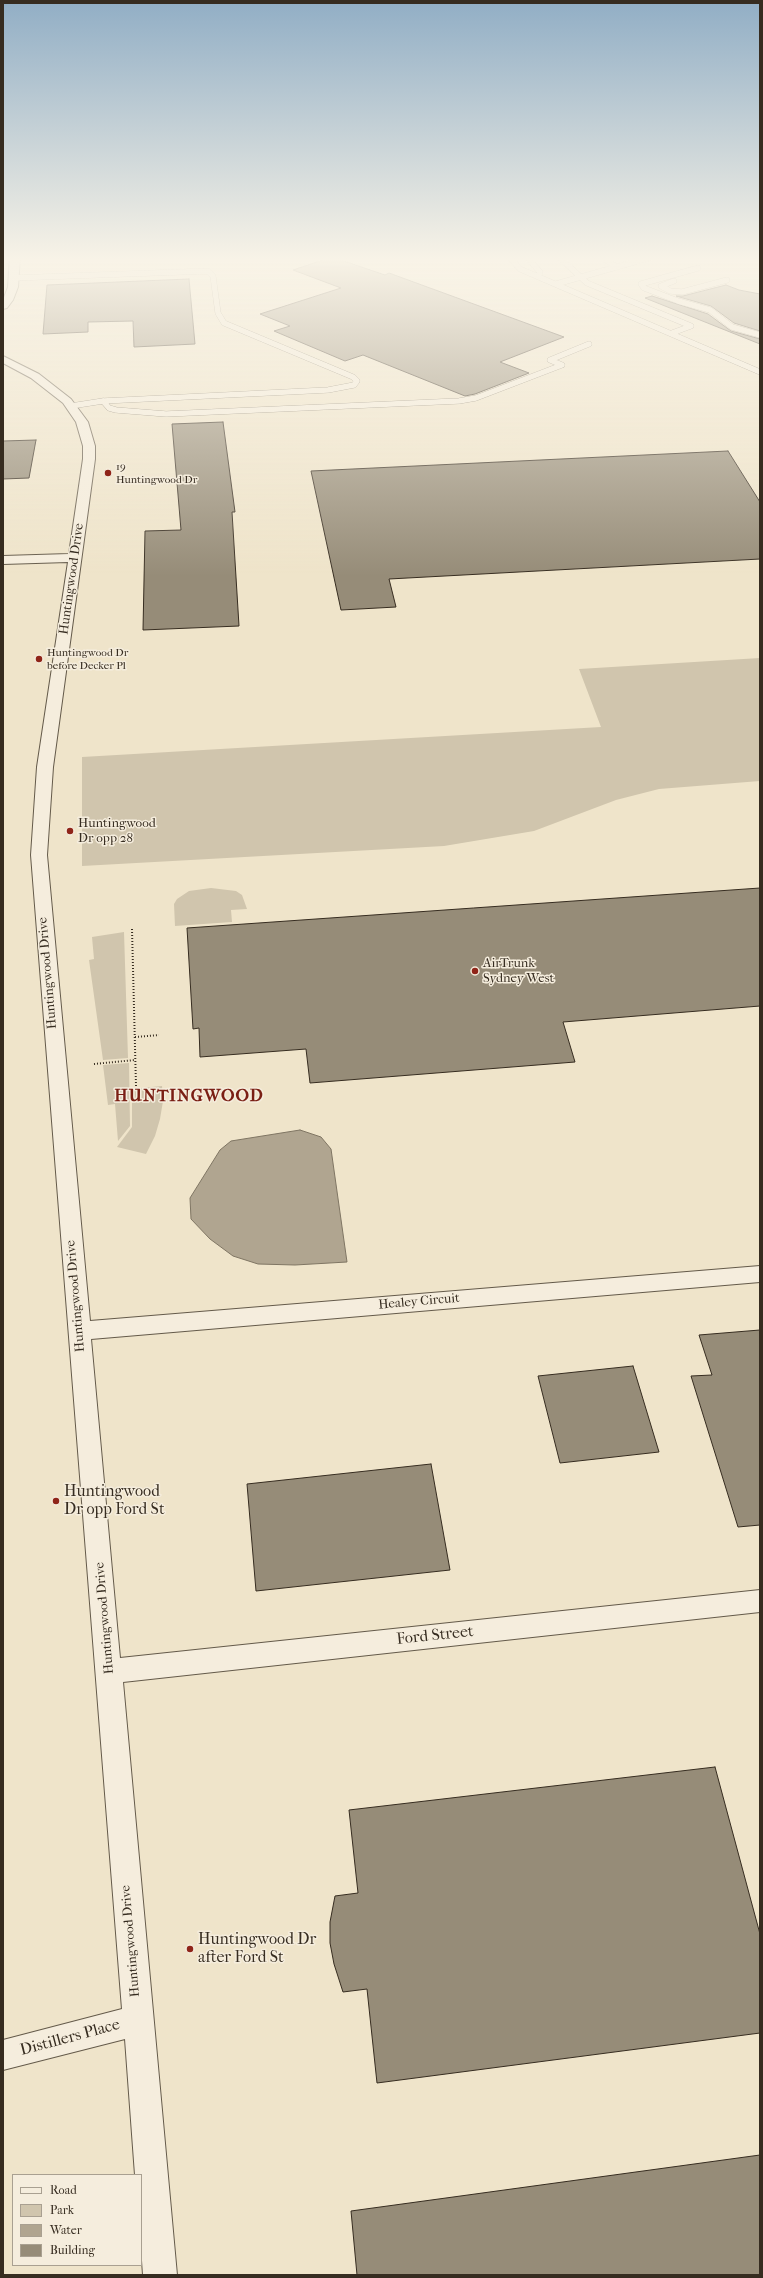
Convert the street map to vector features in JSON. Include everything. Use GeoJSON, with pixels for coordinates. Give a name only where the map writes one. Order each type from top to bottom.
{"type":"FeatureCollection","features":[{"type":"Feature","properties":{"kind":"street","name":"Huntingwood Drive"},"geometry":{"type":"LineString","coordinates":[[11,363],[41,380],[71,406],[82,422],[89,446],[90,459],[45,767],[39,855],[160,2275]]}},
{"type":"Feature","properties":{"kind":"street"},"geometry":{"type":"LineString","coordinates":[[3,560],[75,558]]}},
{"type":"Feature","properties":{"kind":"street","name":"Healey Circuit"},"geometry":{"type":"LineString","coordinates":[[79,1331],[760,1274]]}},
{"type":"Feature","properties":{"kind":"street","name":"Ford Street"},"geometry":{"type":"LineString","coordinates":[[109,1671],[760,1601]]}},
{"type":"Feature","properties":{"kind":"street","name":"Distillers Place"},"geometry":{"type":"LineString","coordinates":[[3,2055],[138,2020]]}},
{"type":"Feature","properties":{"kind":"lane"},"geometry":{"type":"LineString","coordinates":[[71,406],[103,402],[328,390],[344,388],[354,384],[357,381],[354,377],[321,363]]}},
{"type":"Feature","properties":{"kind":"lane"},"geometry":{"type":"LineString","coordinates":[[103,402],[109,408],[116,410],[166,414],[459,401],[476,398],[562,365],[558,363]]}},
{"type":"Feature","properties":{"kind":"lane"},"geometry":{"type":"LineString","coordinates":[[740,363],[760,372]]}},
{"type":"Feature","properties":{"kind":"path"},"geometry":{"type":"LineString","coordinates":[[132,929],[136,1086]]}},
{"type":"Feature","properties":{"kind":"path"},"geometry":{"type":"LineString","coordinates":[[135,1037],[159,1035]]}},
{"type":"Feature","properties":{"kind":"path"},"geometry":{"type":"LineString","coordinates":[[94,1064],[135,1060]]}},
{"type":"Feature","properties":{"kind":"green space"},"geometry":{"type":"Polygon","coordinates":[[[760,658],[760,781],[659,789],[616,800],[534,831],[444,846],[82,866],[82,757],[601,727],[579,669],[760,658]]]}},
{"type":"Feature","properties":{"kind":"green space"},"geometry":{"type":"Polygon","coordinates":[[[211,888],[236,891],[242,895],[247,909],[231,910],[232,922],[175,926],[174,904],[177,899],[189,891],[211,888]]]}},
{"type":"Feature","properties":{"kind":"green space"},"geometry":{"type":"Polygon","coordinates":[[[124,932],[128,1058],[103,1060],[89,960],[94,959],[92,937],[124,932]]]}},
{"type":"Feature","properties":{"kind":"green space"},"geometry":{"type":"Polygon","coordinates":[[[129,1063],[130,1126],[118,1141],[115,1104],[108,1105],[103,1065],[129,1063]]]}},
{"type":"Feature","properties":{"kind":"green space"},"geometry":{"type":"Polygon","coordinates":[[[162,1086],[163,1101],[160,1119],[155,1136],[146,1154],[117,1147],[132,1127],[132,1089],[162,1086]]]}},
{"type":"Feature","properties":{"kind":"water"},"geometry":{"type":"Polygon","coordinates":[[[300,1130],[321,1137],[331,1149],[347,1262],[295,1265],[258,1264],[233,1256],[210,1239],[191,1219],[190,1198],[220,1150],[231,1141],[300,1130]]]}},
{"type":"Feature","properties":{"kind":"building"},"geometry":{"type":"Polygon","coordinates":[[[384,363],[503,363],[529,373],[475,394],[465,396],[384,363]]]}},
{"type":"Feature","properties":{"kind":"building"},"geometry":{"type":"Polygon","coordinates":[[[223,422],[235,512],[232,512],[239,626],[143,630],[145,531],[181,530],[172,424],[223,422]]]}},
{"type":"Feature","properties":{"kind":"building"},"geometry":{"type":"Polygon","coordinates":[[[36,440],[29,478],[3,479],[3,441],[36,440]]]}},
{"type":"Feature","properties":{"kind":"building"},"geometry":{"type":"Polygon","coordinates":[[[728,451],[760,502],[760,559],[389,579],[396,607],[341,610],[311,471],[728,451]]]}},
{"type":"Feature","properties":{"kind":"building","name":"AirTrunk Sydney West"},"geometry":{"type":"Polygon","coordinates":[[[760,888],[760,1006],[563,1022],[575,1062],[310,1083],[306,1049],[200,1057],[199,1028],[193,1029],[187,928],[760,888]]]}},
{"type":"Feature","properties":{"kind":"building"},"geometry":{"type":"Polygon","coordinates":[[[760,1330],[760,1525],[738,1527],[691,1376],[712,1375],[699,1335],[760,1330]]]}},
{"type":"Feature","properties":{"kind":"building"},"geometry":{"type":"Polygon","coordinates":[[[633,1366],[659,1452],[560,1463],[538,1376],[633,1366]]]}},
{"type":"Feature","properties":{"kind":"building"},"geometry":{"type":"Polygon","coordinates":[[[431,1464],[450,1570],[256,1591],[247,1484],[431,1464]]]}},
{"type":"Feature","properties":{"kind":"building"},"geometry":{"type":"Polygon","coordinates":[[[715,1767],[760,1934],[760,2033],[377,2083],[367,1989],[343,1992],[334,1964],[330,1943],[330,1922],[335,1896],[358,1893],[349,1810],[715,1767]]]}},
{"type":"Feature","properties":{"kind":"building"},"geometry":{"type":"Polygon","coordinates":[[[760,2155],[760,2275],[357,2275],[351,2211],[760,2155]]]}},
{"type":"Feature","properties":{"kind":"place","name":"19 Huntingwood Dr"},"geometry":{"type":"Point","coordinates":[108,473]}},
{"type":"Feature","properties":{"kind":"place","name":"Huntingwood Dr before Decker Pl"},"geometry":{"type":"Point","coordinates":[39,659]}},
{"type":"Feature","properties":{"kind":"place","name":"Huntingwood Dr opp 28"},"geometry":{"type":"Point","coordinates":[70,831]}},
{"type":"Feature","properties":{"kind":"place","name":"AirTrunk Sydney West"},"geometry":{"type":"Point","coordinates":[475,971]}},
{"type":"Feature","properties":{"kind":"place","name":"Huntingwood Dr opp Ford St"},"geometry":{"type":"Point","coordinates":[56,1501]}},
{"type":"Feature","properties":{"kind":"place","name":"Huntingwood Dr after Ford St"},"geometry":{"type":"Point","coordinates":[190,1949]}},
{"type":"Feature","properties":{"kind":"district","name":"HUNTINGWOOD"},"geometry":{"type":"Point","coordinates":[189,1097]}}]}
